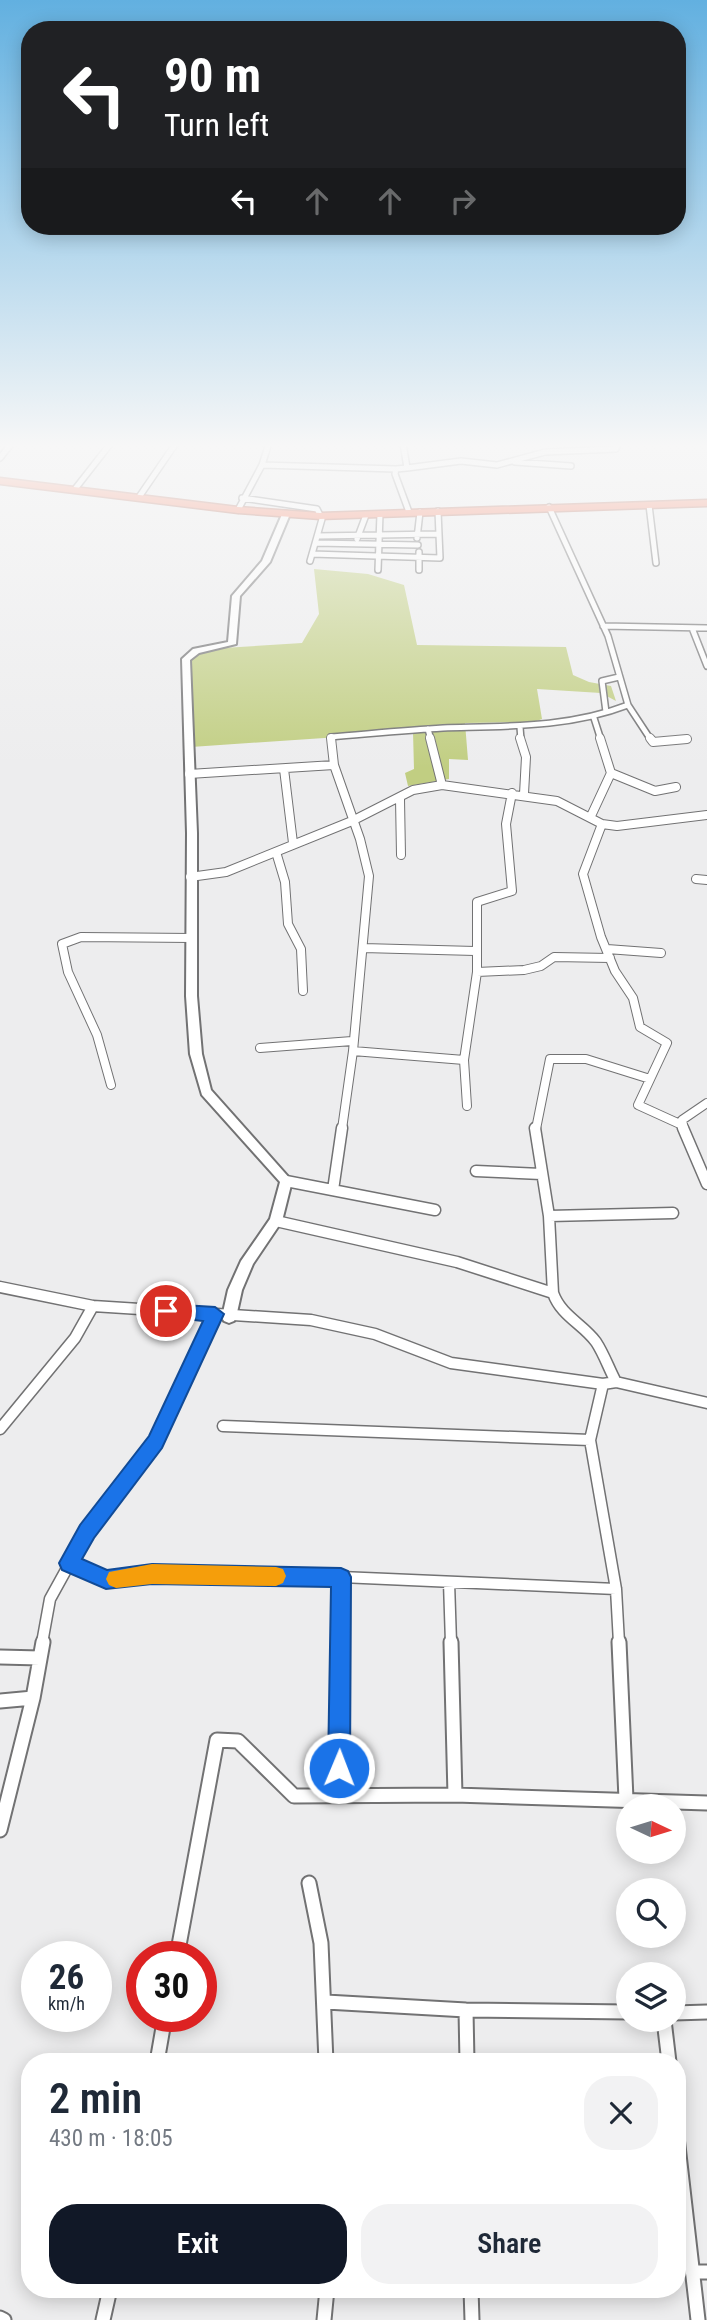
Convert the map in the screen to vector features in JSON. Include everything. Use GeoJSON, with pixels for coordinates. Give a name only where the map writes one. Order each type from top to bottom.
{"type":"FeatureCollection","features":[{"type":"Feature","properties":{"kind":"street"},"geometry":{"type":"LineString","coordinates":[[270,551],[265,562],[236,596],[232,644],[196,651],[186,659],[191,1009],[200,1075],[206,1092],[286,1181],[435,1210]]}},
{"type":"Feature","properties":{"kind":"street"},"geometry":{"type":"LineString","coordinates":[[313,551],[311,558],[440,558],[439,551]]}},
{"type":"Feature","properties":{"kind":"street"},"geometry":{"type":"LineString","coordinates":[[354,556],[355,551]]}},
{"type":"Feature","properties":{"kind":"street"},"geometry":{"type":"LineString","coordinates":[[377,551],[378,570]]}},
{"type":"Feature","properties":{"kind":"street"},"geometry":{"type":"LineString","coordinates":[[418,551],[419,570]]}},
{"type":"Feature","properties":{"kind":"street"},"geometry":{"type":"LineString","coordinates":[[569,551],[608,636],[628,705],[653,742],[687,739]]}},
{"type":"Feature","properties":{"kind":"street"},"geometry":{"type":"LineString","coordinates":[[655,551],[656,563]]}},
{"type":"Feature","properties":{"kind":"street"},"geometry":{"type":"LineString","coordinates":[[603,626],[707,628]]}},
{"type":"Feature","properties":{"kind":"street"},"geometry":{"type":"LineString","coordinates":[[692,628],[707,666]]}},
{"type":"Feature","properties":{"kind":"street"},"geometry":{"type":"LineString","coordinates":[[606,712],[602,681],[618,677]]}},
{"type":"Feature","properties":{"kind":"street"},"geometry":{"type":"LineString","coordinates":[[333,1190],[352,1046],[369,876],[334,765],[331,737],[335,734],[428,729],[520,727],[594,718],[628,705]]}},
{"type":"Feature","properties":{"kind":"street"},"geometry":{"type":"LineString","coordinates":[[591,816],[611,773],[594,718]]}},
{"type":"Feature","properties":{"kind":"street"},"geometry":{"type":"LineString","coordinates":[[520,727],[520,738],[526,757],[524,794]]}},
{"type":"Feature","properties":{"kind":"street"},"geometry":{"type":"LineString","coordinates":[[428,729],[442,785]]}},
{"type":"Feature","properties":{"kind":"street"},"geometry":{"type":"LineString","coordinates":[[189,774],[334,765]]}},
{"type":"Feature","properties":{"kind":"street"},"geometry":{"type":"LineString","coordinates":[[284,769],[293,843]]}},
{"type":"Feature","properties":{"kind":"street"},"geometry":{"type":"LineString","coordinates":[[611,773],[655,791],[676,787]]}},
{"type":"Feature","properties":{"kind":"street"},"geometry":{"type":"LineString","coordinates":[[190,877],[226,872],[352,821],[400,799],[413,790],[442,785],[524,794],[557,801],[591,816],[602,824],[640,825],[707,815]]}},
{"type":"Feature","properties":{"kind":"street"},"geometry":{"type":"LineString","coordinates":[[467,1107],[464,1059],[477,972],[477,902],[501,897],[512,891],[506,824],[512,793]]}},
{"type":"Feature","properties":{"kind":"street"},"geometry":{"type":"LineString","coordinates":[[400,799],[401,855]]}},
{"type":"Feature","properties":{"kind":"street"},"geometry":{"type":"LineString","coordinates":[[602,824],[583,874],[601,937],[633,998],[640,1027],[667,1043],[639,1107],[682,1125]]}},
{"type":"Feature","properties":{"kind":"street"},"geometry":{"type":"LineString","coordinates":[[276,852],[285,882],[288,923],[301,949],[303,991]]}},
{"type":"Feature","properties":{"kind":"street"},"geometry":{"type":"LineString","coordinates":[[696,879],[707,880]]}},
{"type":"Feature","properties":{"kind":"street"},"geometry":{"type":"LineString","coordinates":[[111,1085],[97,1035],[68,972],[62,944],[69,939],[81,937],[192,938]]}},
{"type":"Feature","properties":{"kind":"street"},"geometry":{"type":"LineString","coordinates":[[363,948],[475,951]]}},
{"type":"Feature","properties":{"kind":"street"},"geometry":{"type":"LineString","coordinates":[[477,972],[524,970],[541,966],[554,957],[662,953]]}},
{"type":"Feature","properties":{"kind":"street"},"geometry":{"type":"LineString","coordinates":[[260,1048],[352,1046],[464,1059]]}},
{"type":"Feature","properties":{"kind":"street"},"geometry":{"type":"LineString","coordinates":[[616,1382],[595,1340],[573,1322],[556,1302],[553,1293],[549,1216],[535,1126],[550,1059],[568,1057],[616,1067],[650,1079]]}},
{"type":"Feature","properties":{"kind":"street"},"geometry":{"type":"LineString","coordinates":[[707,1103],[682,1120],[707,1184]]}},
{"type":"Feature","properties":{"kind":"street"},"geometry":{"type":"LineString","coordinates":[[476,1171],[541,1174]]}},
{"type":"Feature","properties":{"kind":"street"},"geometry":{"type":"LineString","coordinates":[[229,1317],[239,1280],[276,1220],[286,1181]]}},
{"type":"Feature","properties":{"kind":"street"},"geometry":{"type":"LineString","coordinates":[[549,1216],[673,1213]]}},
{"type":"Feature","properties":{"kind":"street"},"geometry":{"type":"LineString","coordinates":[[276,1220],[398,1251],[457,1262],[553,1293]]}},
{"type":"Feature","properties":{"kind":"street"},"geometry":{"type":"LineString","coordinates":[[0,1287],[93,1306],[229,1317],[311,1320],[375,1334],[451,1363],[603,1384],[616,1382],[707,1404]]}},
{"type":"Feature","properties":{"kind":"street"},"geometry":{"type":"LineString","coordinates":[[0,1429],[75,1338],[93,1306]]}},
{"type":"Feature","properties":{"kind":"street"},"geometry":{"type":"LineString","coordinates":[[0,1830],[33,1698],[50,1599],[87,1532],[156,1442],[215,1314]]}},
{"type":"Feature","properties":{"kind":"street"},"geometry":{"type":"LineString","coordinates":[[603,1384],[590,1440],[616,1589],[626,1794]]}},
{"type":"Feature","properties":{"kind":"street"},"geometry":{"type":"LineString","coordinates":[[223,1426],[590,1440]]}},
{"type":"Feature","properties":{"kind":"street"},"geometry":{"type":"LineString","coordinates":[[69,1563],[106,1580],[152,1574],[341,1577],[616,1589]]}},
{"type":"Feature","properties":{"kind":"street"},"geometry":{"type":"LineString","coordinates":[[338,1795],[341,1577]]}},
{"type":"Feature","properties":{"kind":"street"},"geometry":{"type":"LineString","coordinates":[[449,1582],[455,1795]]}},
{"type":"Feature","properties":{"kind":"street"},"geometry":{"type":"LineString","coordinates":[[0,1657],[40,1658]]}},
{"type":"Feature","properties":{"kind":"street"},"geometry":{"type":"LineString","coordinates":[[0,1701],[33,1698]]}},
{"type":"Feature","properties":{"kind":"street"},"geometry":{"type":"LineString","coordinates":[[180,1941],[217,1740],[238,1741],[295,1796],[455,1795],[616,1799]]}},
{"type":"Feature","properties":{"kind":"street"},"geometry":{"type":"LineString","coordinates":[[686,1802],[707,1803]]}},
{"type":"Feature","properties":{"kind":"street"},"geometry":{"type":"LineString","coordinates":[[309,1883],[321,1943],[326,2002],[326,2053]]}},
{"type":"Feature","properties":{"kind":"street"},"geometry":{"type":"LineString","coordinates":[[326,2002],[466,2010],[616,2012]]}},
{"type":"Feature","properties":{"kind":"street"},"geometry":{"type":"LineString","coordinates":[[466,2010],[467,2053]]}},
{"type":"Feature","properties":{"kind":"street"},"geometry":{"type":"LineString","coordinates":[[686,2013],[707,2012]]}},
{"type":"Feature","properties":{"kind":"street"},"geometry":{"type":"LineString","coordinates":[[159,2053],[162,2032]]}},
{"type":"Feature","properties":{"kind":"street"},"geometry":{"type":"LineString","coordinates":[[665,2032],[668,2053]]}},
{"type":"Feature","properties":{"kind":"street"},"geometry":{"type":"LineString","coordinates":[[686,2190],[700,2272],[698,2320]]}},
{"type":"Feature","properties":{"kind":"street"},"geometry":{"type":"LineString","coordinates":[[103,2320],[108,2298]]}},
{"type":"Feature","properties":{"kind":"street"},"geometry":{"type":"LineString","coordinates":[[324,2320],[326,2298]]}},
{"type":"Feature","properties":{"kind":"street"},"geometry":{"type":"LineString","coordinates":[[471,2298],[472,2320]]}},
{"type":"Feature","properties":{"kind":"green space"},"geometry":{"type":"Polygon","coordinates":[[[314,569],[368,574],[404,585],[417,645],[566,647],[573,675],[589,682],[611,686],[616,701],[601,693],[537,689],[542,719],[534,722],[465,723],[468,760],[449,759],[449,779],[408,786],[405,773],[414,769],[413,732],[191,747],[190,650],[302,643],[319,614],[314,569]]]}},
{"type":"Feature","properties":{"kind":"slow traffic"},"geometry":{"type":"LineString","coordinates":[[116,1579],[152,1574],[276,1576]]}},
{"type":"Feature","properties":{"kind":"route"},"geometry":{"type":"LineString","coordinates":[[166,1311],[215,1314],[156,1442],[87,1532],[69,1563],[106,1580],[152,1574],[341,1577],[339,1768]]}}]}
